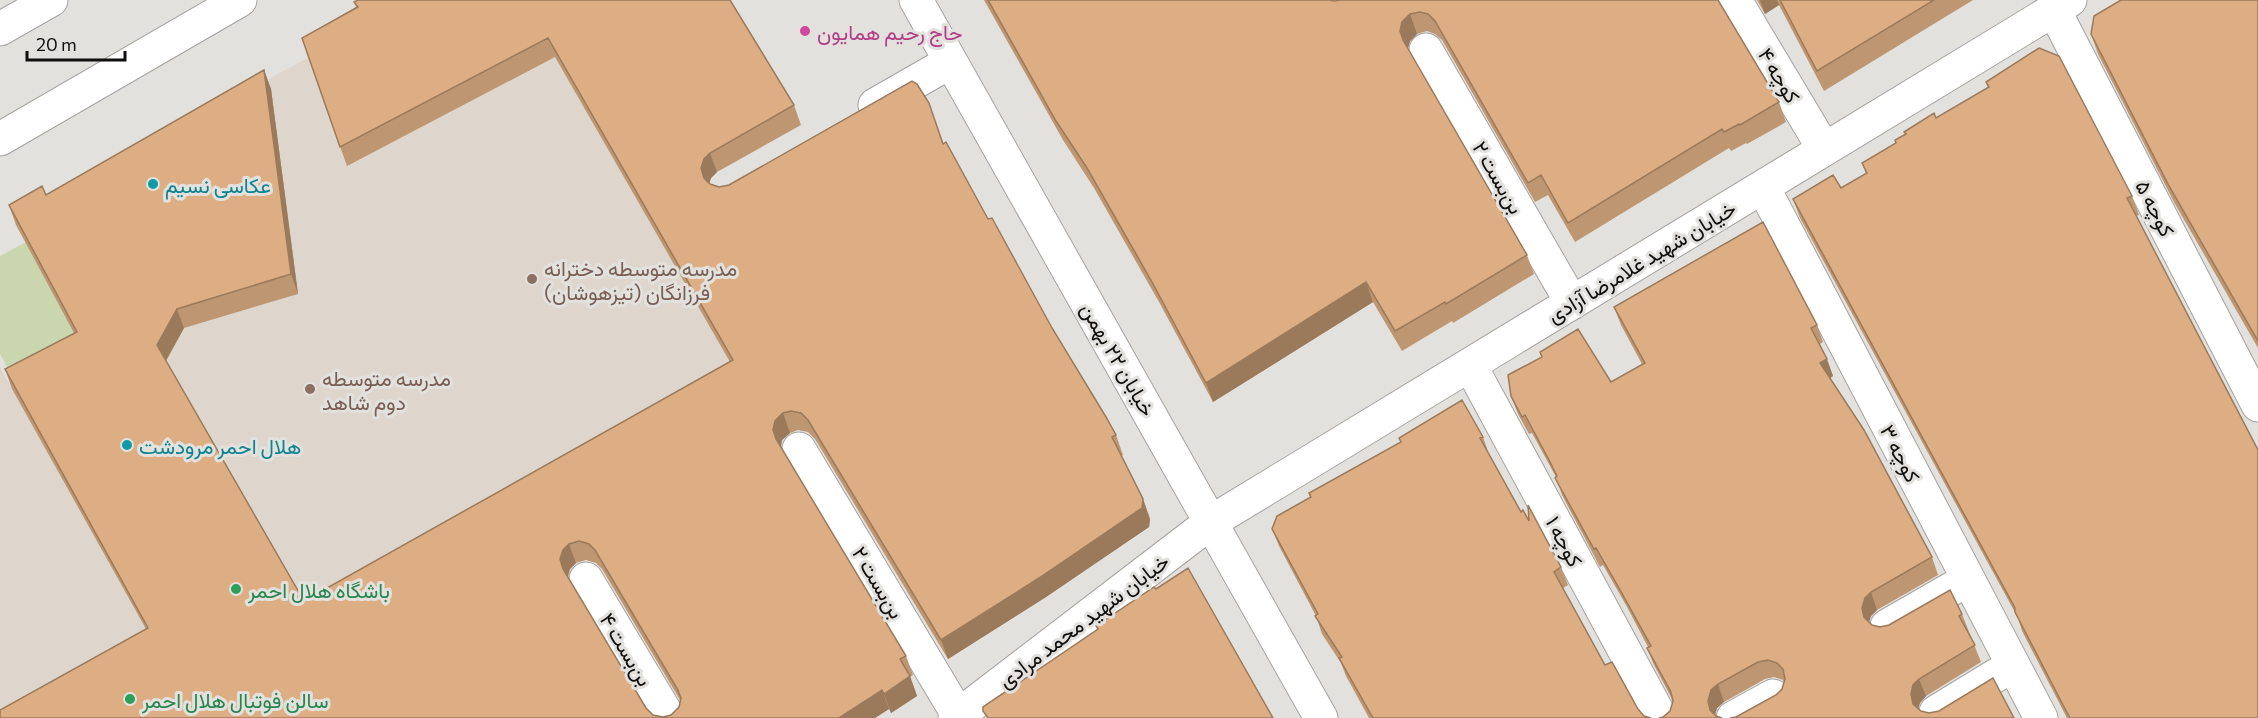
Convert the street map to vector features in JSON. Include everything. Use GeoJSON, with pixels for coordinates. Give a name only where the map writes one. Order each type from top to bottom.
{"type":"FeatureCollection","features":[{"type":"Feature","properties":{"kind":"street"},"geometry":{"type":"LineString","coordinates":[[0,29],[51,0]]}},
{"type":"Feature","properties":{"kind":"street"},"geometry":{"type":"LineString","coordinates":[[0,140],[240,0]]}},
{"type":"Feature","properties":{"kind":"street","name":"خیابان ۲۲ بهمن"},"geometry":{"type":"LineString","coordinates":[[916,0],[1322,718]]}},
{"type":"Feature","properties":{"kind":"street","name":"کوچه ۴"},"geometry":{"type":"LineString","coordinates":[[1735,0],[1824,149]]}},
{"type":"Feature","properties":{"kind":"street","name":"خیابان شهید غلامرضا آزادی"},"geometry":{"type":"LineString","coordinates":[[1211,522],[2062,5]]}},
{"type":"Feature","properties":{"kind":"street","name":"کوچه ۵"},"geometry":{"type":"LineString","coordinates":[[2062,5],[2258,405]]}},
{"type":"Feature","properties":{"kind":"street","name":"بن‌بست ۲"},"geometry":{"type":"LineString","coordinates":[[1426,50],[1572,303]]}},
{"type":"Feature","properties":{"kind":"street"},"geometry":{"type":"LineString","coordinates":[[849,119],[950,62]]}},
{"type":"Feature","properties":{"kind":"street","name":"کوچه ۳"},"geometry":{"type":"LineString","coordinates":[[1763,187],[2041,718]]}},
{"type":"Feature","properties":{"kind":"street","name":"کوچه ۱"},"geometry":{"type":"LineString","coordinates":[[1470,365],[1661,718]]}},
{"type":"Feature","properties":{"kind":"street","name":"بن‌بست ۲"},"geometry":{"type":"LineString","coordinates":[[799,449],[958,717]]}},
{"type":"Feature","properties":{"kind":"street","name":"خیابان شهید محمد مرادی"},"geometry":{"type":"LineString","coordinates":[[958,717],[1211,522]]}},
{"type":"Feature","properties":{"kind":"street","name":"بن‌بست ۴"},"geometry":{"type":"LineString","coordinates":[[586,579],[669,718]]}},
{"type":"Feature","properties":{"kind":"street"},"geometry":{"type":"LineString","coordinates":[[1887,626],[1967,580]]}},
{"type":"Feature","properties":{"kind":"street"},"geometry":{"type":"LineString","coordinates":[[1936,712],[2013,665]]}},
{"type":"Feature","properties":{"kind":"street"},"geometry":{"type":"LineString","coordinates":[[1733,718],[1773,696]]}},
{"type":"Feature","properties":{"kind":"shaded area"},"geometry":{"type":"Polygon","coordinates":[[[556,56],[741,379],[312,620],[164,364],[183,328],[298,294],[269,79],[309,57],[556,56]]]}},
{"type":"Feature","properties":{"kind":"shaded area"},"geometry":{"type":"Polygon","coordinates":[[[0,367],[156,647],[0,718],[0,367]]]}},
{"type":"Feature","properties":{"kind":"green space"},"geometry":{"type":"Polygon","coordinates":[[[26,242],[84,351],[17,386],[0,354],[0,256],[26,242]]]}},
{"type":"Feature","properties":{"kind":"building"},"geometry":{"type":"Polygon","coordinates":[[[358,0],[730,0],[794,105],[710,153],[704,159],[701,168],[704,178],[710,184],[719,187],[729,185],[912,81],[917,84],[929,103],[943,144],[946,142],[988,219],[992,218],[1052,328],[1116,435],[1112,437],[1143,499],[1142,508],[1039,578],[941,640],[808,420],[801,413],[791,411],[783,413],[775,421],[773,430],[776,439],[906,656],[900,659],[910,676],[884,694],[882,690],[839,718],[0,718],[0,710],[148,628],[5,369],[77,332],[9,205],[42,186],[46,195],[264,70],[291,274],[177,309],[157,345],[304,601],[733,360],[548,38],[340,147],[302,38],[358,7],[354,2],[358,0]],[[579,541],[569,544],[563,550],[560,559],[563,569],[646,708],[653,715],[663,717],[671,715],[679,707],[681,698],[678,690],[595,550],[589,544],[579,541]]]}},
{"type":"Feature","properties":{"kind":"building"},"geometry":{"type":"Polygon","coordinates":[[[988,0],[1718,0],[1779,102],[1740,125],[1724,132],[1722,129],[1568,223],[1541,175],[1528,183],[1435,21],[1428,14],[1420,12],[1410,14],[1402,22],[1400,31],[1403,40],[1527,255],[1446,304],[1445,302],[1395,331],[1366,282],[1206,383],[1152,282],[1087,168],[1056,121],[988,0]]]}},
{"type":"Feature","properties":{"kind":"building"},"geometry":{"type":"Polygon","coordinates":[[[1780,0],[1934,0],[1817,71],[1780,0]]]}},
{"type":"Feature","properties":{"kind":"building"},"geometry":{"type":"Polygon","coordinates":[[[2121,0],[2258,0],[2258,341],[2168,184],[2091,34],[2094,16],[2121,0]]]}},
{"type":"Feature","properties":{"kind":"building"},"geometry":{"type":"Polygon","coordinates":[[[2039,48],[2059,56],[2132,196],[2127,198],[2258,450],[2258,718],[2070,718],[2015,608],[1793,199],[1833,175],[1841,188],[1867,173],[1862,163],[1896,143],[1895,140],[1906,134],[1904,132],[1934,113],[1936,118],[1989,87],[1986,82],[2039,48]]]}},
{"type":"Feature","properties":{"kind":"building"},"geometry":{"type":"Polygon","coordinates":[[[1763,222],[1817,325],[1811,328],[1827,359],[1820,363],[1864,430],[1932,557],[1871,592],[1865,598],[1862,608],[1864,617],[1872,625],[1880,627],[1889,625],[1950,590],[1962,614],[1959,616],[1975,645],[1919,679],[1913,685],[1911,694],[1913,704],[1921,711],[1929,713],[1939,711],[1993,678],[2014,718],[1730,718],[1776,695],[1782,689],[1785,679],[1783,669],[1777,663],[1768,660],[1758,662],[1711,690],[1708,701],[1710,710],[1722,718],[1659,718],[1670,711],[1673,701],[1671,692],[1647,648],[1651,646],[1555,478],[1557,476],[1525,415],[1522,417],[1511,396],[1508,375],[1542,357],[1540,352],[1578,329],[1611,382],[1645,363],[1614,307],[1763,222]]]}},
{"type":"Feature","properties":{"kind":"building"},"geometry":{"type":"Polygon","coordinates":[[[1462,400],[1483,437],[1480,438],[1521,512],[1523,510],[1529,521],[1528,505],[1561,567],[1554,572],[1605,665],[1612,662],[1638,709],[1644,716],[1651,718],[1373,718],[1339,658],[1342,657],[1315,616],[1318,614],[1272,529],[1277,516],[1311,497],[1309,493],[1401,442],[1399,438],[1462,400]]]}},
{"type":"Feature","properties":{"kind":"building"},"geometry":{"type":"Polygon","coordinates":[[[1188,568],[1273,718],[988,718],[983,707],[1098,629],[1096,626],[1154,587],[1156,589],[1188,568]]]}},
{"type":"Feature","properties":{"kind":"place","name":"حاج رحیم همایون"},"geometry":{"type":"Point","coordinates":[805,31]}},
{"type":"Feature","properties":{"kind":"place","name":"عکاسی نسیم"},"geometry":{"type":"Point","coordinates":[153,184]}},
{"type":"Feature","properties":{"kind":"place","name":"مدرسه متوسطه دخترانه فرزانگان (تیزهوشان)"},"geometry":{"type":"Point","coordinates":[532,279]}},
{"type":"Feature","properties":{"kind":"place","name":"مدرسه متوسطه دوم شاهد"},"geometry":{"type":"Point","coordinates":[310,389]}},
{"type":"Feature","properties":{"kind":"place","name":"هلال احمر مرودشت"},"geometry":{"type":"Point","coordinates":[127,445]}},
{"type":"Feature","properties":{"kind":"place","name":"باشگاه هلال احمر"},"geometry":{"type":"Point","coordinates":[236,589]}},
{"type":"Feature","properties":{"kind":"place","name":"سالن فوتبال هلال احمر"},"geometry":{"type":"Point","coordinates":[130,699]}}]}
